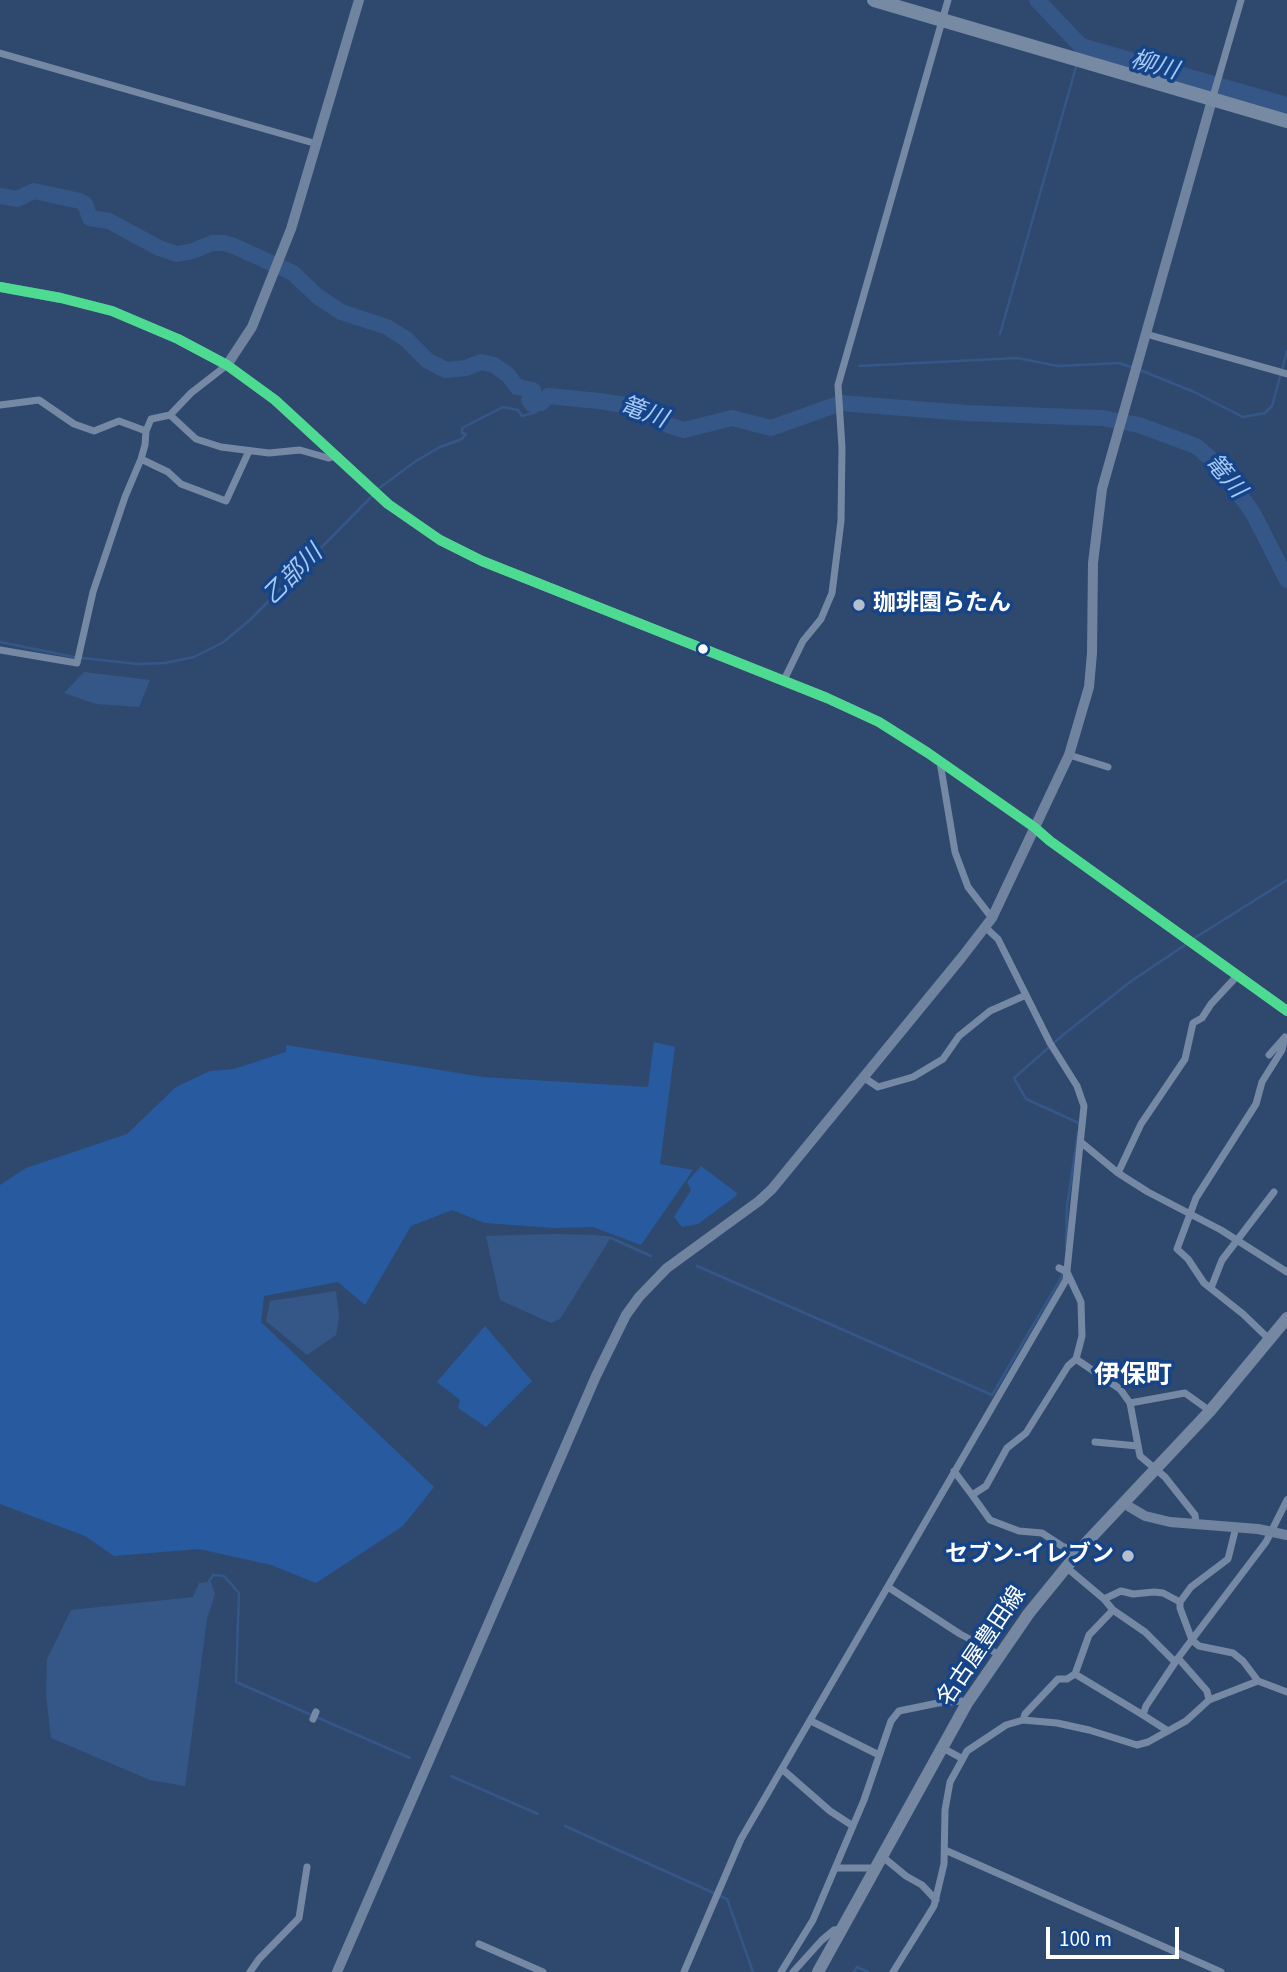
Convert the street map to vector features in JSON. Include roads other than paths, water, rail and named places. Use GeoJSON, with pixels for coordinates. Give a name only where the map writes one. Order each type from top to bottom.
{"type":"FeatureCollection","features":[{"type":"Feature","properties":{"kind":"highway"},"geometry":{"type":"LineString","coordinates":[[874,0],[1214,96],[1287,121]]}},
{"type":"Feature","properties":{"kind":"main road","name":"名古屋豊田線"},"geometry":{"type":"LineString","coordinates":[[818,1972],[967,1703],[1000,1655],[1065,1567],[1210,1411],[1287,1318]]}},
{"type":"Feature","properties":{"kind":"street"},"geometry":{"type":"LineString","coordinates":[[0,650],[77,663],[104,555],[141,459],[151,419],[170,415],[191,393],[227,365],[252,327],[286,241],[359,0]]}},
{"type":"Feature","properties":{"kind":"street"},"geometry":{"type":"LineString","coordinates":[[784,680],[803,641],[821,619],[832,593],[841,521],[838,385],[948,0]]}},
{"type":"Feature","properties":{"kind":"street"},"geometry":{"type":"LineString","coordinates":[[337,1972],[596,1376],[626,1315],[667,1268],[772,1189],[988,923],[1069,755],[1089,687],[1093,563],[1102,489],[1241,0]]}},
{"type":"Feature","properties":{"kind":"street"},"geometry":{"type":"LineString","coordinates":[[0,53],[317,144]]}},
{"type":"Feature","properties":{"kind":"street"},"geometry":{"type":"LineString","coordinates":[[0,287],[61,298],[112,312],[178,339],[227,365],[284,407],[360,479],[414,523],[482,561],[784,680],[870,718],[940,762],[1034,827],[1287,1011]]}},
{"type":"Feature","properties":{"kind":"street"},"geometry":{"type":"LineString","coordinates":[[1146,334],[1287,374]]}},
{"type":"Feature","properties":{"kind":"street"},"geometry":{"type":"LineString","coordinates":[[0,405],[39,400],[74,424],[94,431],[119,421],[146,431]]}},
{"type":"Feature","properties":{"kind":"street"},"geometry":{"type":"LineString","coordinates":[[170,415],[196,439],[220,447],[281,453],[292,450],[328,458],[336,456]]}},
{"type":"Feature","properties":{"kind":"street"},"geometry":{"type":"LineString","coordinates":[[141,459],[168,472],[181,484],[226,501],[249,451]]}},
{"type":"Feature","properties":{"kind":"street"},"geometry":{"type":"LineString","coordinates":[[1069,755],[1108,767]]}},
{"type":"Feature","properties":{"kind":"street"},"geometry":{"type":"LineString","coordinates":[[684,1972],[741,1839],[1066,1280],[1064,1270],[1082,1143],[1084,1106],[1077,1086],[1050,1043],[998,939],[968,887],[955,852],[940,762]]}},
{"type":"Feature","properties":{"kind":"street"},"geometry":{"type":"LineString","coordinates":[[1118,1173],[1141,1124],[1185,1059],[1193,1023],[1202,1018],[1238,975]]}},
{"type":"Feature","properties":{"kind":"street"},"geometry":{"type":"LineString","coordinates":[[863,1077],[878,1087],[913,1077],[943,1059],[960,1036],[990,1011],[1026,995]]}},
{"type":"Feature","properties":{"kind":"street"},"geometry":{"type":"LineString","coordinates":[[1269,1055],[1286,1036]]}},
{"type":"Feature","properties":{"kind":"street"},"geometry":{"type":"LineString","coordinates":[[1269,1339],[1204,1283],[1188,1259],[1177,1249],[1196,1198],[1256,1104],[1262,1082],[1282,1050],[1286,1036]]}},
{"type":"Feature","properties":{"kind":"street"},"geometry":{"type":"LineString","coordinates":[[1082,1143],[1118,1173],[1189,1215],[1222,1230],[1287,1272]]}},
{"type":"Feature","properties":{"kind":"street"},"geometry":{"type":"LineString","coordinates":[[1211,1288],[1222,1260],[1274,1192]]}},
{"type":"Feature","properties":{"kind":"street"},"geometry":{"type":"LineString","coordinates":[[972,1495],[986,1486],[1007,1448],[1026,1433],[1076,1359],[1083,1336],[1081,1302],[1064,1270]]}},
{"type":"Feature","properties":{"kind":"street"},"geometry":{"type":"LineString","coordinates":[[1076,1359],[1120,1389],[1130,1403],[1140,1456],[1156,1468],[1195,1515],[1196,1524]]}},
{"type":"Feature","properties":{"kind":"street"},"geometry":{"type":"LineString","coordinates":[[1130,1403],[1185,1393],[1210,1411]]}},
{"type":"Feature","properties":{"kind":"street"},"geometry":{"type":"LineString","coordinates":[[1095,1443],[1138,1446]]}},
{"type":"Feature","properties":{"kind":"street"},"geometry":{"type":"LineString","coordinates":[[954,1471],[990,1520],[1019,1531],[1042,1533],[1062,1546],[1078,1552]]}},
{"type":"Feature","properties":{"kind":"street"},"geometry":{"type":"LineString","coordinates":[[1143,1714],[1177,1660],[1273,1531],[1287,1500]]}},
{"type":"Feature","properties":{"kind":"street"},"geometry":{"type":"LineString","coordinates":[[1123,1503],[1155,1519],[1273,1531],[1287,1535]]}},
{"type":"Feature","properties":{"kind":"street"},"geometry":{"type":"LineString","coordinates":[[1236,1527],[1228,1559],[1197,1581],[1180,1602],[1180,1608],[1192,1640],[1199,1646],[1233,1653],[1243,1661],[1258,1681],[1287,1692]]}},
{"type":"Feature","properties":{"kind":"street"},"geometry":{"type":"LineString","coordinates":[[1065,1567],[1104,1599],[1113,1610],[1145,1632],[1177,1660],[1208,1691],[1209,1700]]}},
{"type":"Feature","properties":{"kind":"street"},"geometry":{"type":"LineString","coordinates":[[888,1587],[960,1634],[1000,1655]]}},
{"type":"Feature","properties":{"kind":"street"},"geometry":{"type":"LineString","coordinates":[[1104,1599],[1121,1591],[1133,1594],[1163,1592],[1180,1602]]}},
{"type":"Feature","properties":{"kind":"street"},"geometry":{"type":"LineString","coordinates":[[1023,1720],[1025,1714],[1058,1679],[1067,1679],[1075,1674],[1089,1635],[1113,1610]]}},
{"type":"Feature","properties":{"kind":"street"},"geometry":{"type":"LineString","coordinates":[[1075,1674],[1168,1731]]}},
{"type":"Feature","properties":{"kind":"street"},"geometry":{"type":"LineString","coordinates":[[893,1972],[936,1900],[945,1850],[948,1791],[961,1758],[967,1751],[1006,1726],[1023,1720],[1057,1723],[1089,1730],[1137,1745],[1186,1721],[1209,1700],[1258,1681]]}},
{"type":"Feature","properties":{"kind":"street"},"geometry":{"type":"LineString","coordinates":[[781,1972],[813,1920],[836,1868],[891,1721],[900,1711],[938,1703],[967,1703]]}},
{"type":"Feature","properties":{"kind":"street"},"geometry":{"type":"LineString","coordinates":[[811,1721],[879,1755]]}},
{"type":"Feature","properties":{"kind":"street"},"geometry":{"type":"LineString","coordinates":[[943,1748],[961,1758]]}},
{"type":"Feature","properties":{"kind":"street"},"geometry":{"type":"LineString","coordinates":[[782,1769],[853,1826]]}},
{"type":"Feature","properties":{"kind":"street"},"geometry":{"type":"LineString","coordinates":[[945,1850],[1221,1972]]}},
{"type":"Feature","properties":{"kind":"street"},"geometry":{"type":"LineString","coordinates":[[836,1868],[880,1863],[922,1885],[936,1900]]}},
{"type":"Feature","properties":{"kind":"street"},"geometry":{"type":"LineString","coordinates":[[250,1972],[299,1918],[307,1867]]}},
{"type":"Feature","properties":{"kind":"street"},"geometry":{"type":"LineString","coordinates":[[793,1972],[822,1940],[834,1930],[843,1929]]}},
{"type":"Feature","properties":{"kind":"street"},"geometry":{"type":"LineString","coordinates":[[479,1944],[543,1972]]}},
{"type":"Feature","properties":{"kind":"waterway","name":"柳川"},"geometry":{"type":"LineString","coordinates":[[1037,0],[1081,46],[1287,105]]}},
{"type":"Feature","properties":{"kind":"waterway"},"geometry":{"type":"LineString","coordinates":[[1000,334],[1076,67]]}},
{"type":"Feature","properties":{"kind":"waterway","name":"篭川"},"geometry":{"type":"LineString","coordinates":[[0,196],[17,199],[34,191],[80,201],[85,204],[90,218],[109,221],[159,248],[177,254],[212,243],[234,246],[293,273],[317,296],[341,312],[387,327],[406,339],[428,361],[446,370],[466,368],[481,362],[494,365],[508,375],[517,387],[533,390],[529,400],[532,404],[541,403],[548,396],[631,406],[684,430],[732,418],[771,428],[841,403],[966,413],[1102,418],[1139,425],[1196,446],[1218,465],[1253,513],[1287,580]]}},
{"type":"Feature","properties":{"kind":"waterway"},"geometry":{"type":"LineString","coordinates":[[1140,370],[1194,392],[1243,417],[1265,413],[1272,406],[1287,351]]}},
{"type":"Feature","properties":{"kind":"waterway"},"geometry":{"type":"LineString","coordinates":[[859,366],[1017,358],[1058,366],[1119,363],[1134,368]]}},
{"type":"Feature","properties":{"kind":"waterway","name":"乙部川"},"geometry":{"type":"LineString","coordinates":[[378,489],[416,461],[440,447],[462,439],[466,434],[462,433],[462,428],[503,407],[518,410],[522,416],[536,412],[541,403]]}},
{"type":"Feature","properties":{"kind":"waterway","name":"乙部川"},"geometry":{"type":"LineString","coordinates":[[0,642],[74,657],[137,664],[165,663],[194,657],[222,643],[250,620],[374,494]]}},
{"type":"Feature","properties":{"kind":"waterway"},"geometry":{"type":"LineString","coordinates":[[1193,939],[1287,880]]}},
{"type":"Feature","properties":{"kind":"waterway"},"geometry":{"type":"LineString","coordinates":[[1079,1126],[1079,1123],[1026,1099],[1014,1078],[1130,982],[1188,943]]}},
{"type":"Feature","properties":{"kind":"waterway"},"geometry":{"type":"LineString","coordinates":[[1066,1247],[1067,1207],[1078,1132]]}},
{"type":"Feature","properties":{"kind":"waterway"},"geometry":{"type":"LineString","coordinates":[[602,1237],[611,1238],[651,1256]]}},
{"type":"Feature","properties":{"kind":"waterway"},"geometry":{"type":"LineString","coordinates":[[697,1266],[992,1395],[1063,1271]]}},
{"type":"Feature","properties":{"kind":"waterway"},"geometry":{"type":"LineString","coordinates":[[208,1583],[213,1575],[224,1576],[239,1593],[236,1682],[410,1758]]}},
{"type":"Feature","properties":{"kind":"waterway"},"geometry":{"type":"LineString","coordinates":[[451,1776],[538,1814]]}},
{"type":"Feature","properties":{"kind":"waterway"},"geometry":{"type":"LineString","coordinates":[[565,1826],[727,1899],[753,1972]]}},
{"type":"Feature","properties":{"kind":"waterway"},"geometry":{"type":"LineString","coordinates":[[854,1972],[857,1967],[868,1972]]}},
{"type":"Feature","properties":{"kind":"place","name":"珈琲園らたん"},"geometry":{"type":"Point","coordinates":[859,605]}},
{"type":"Feature","properties":{"kind":"place","name":"セブン-イレブン"},"geometry":{"type":"Point","coordinates":[1128,1556]}},
{"type":"Feature","properties":{"kind":"district","name":"伊保町"},"geometry":{"type":"Point","coordinates":[1133,1377]}}]}
